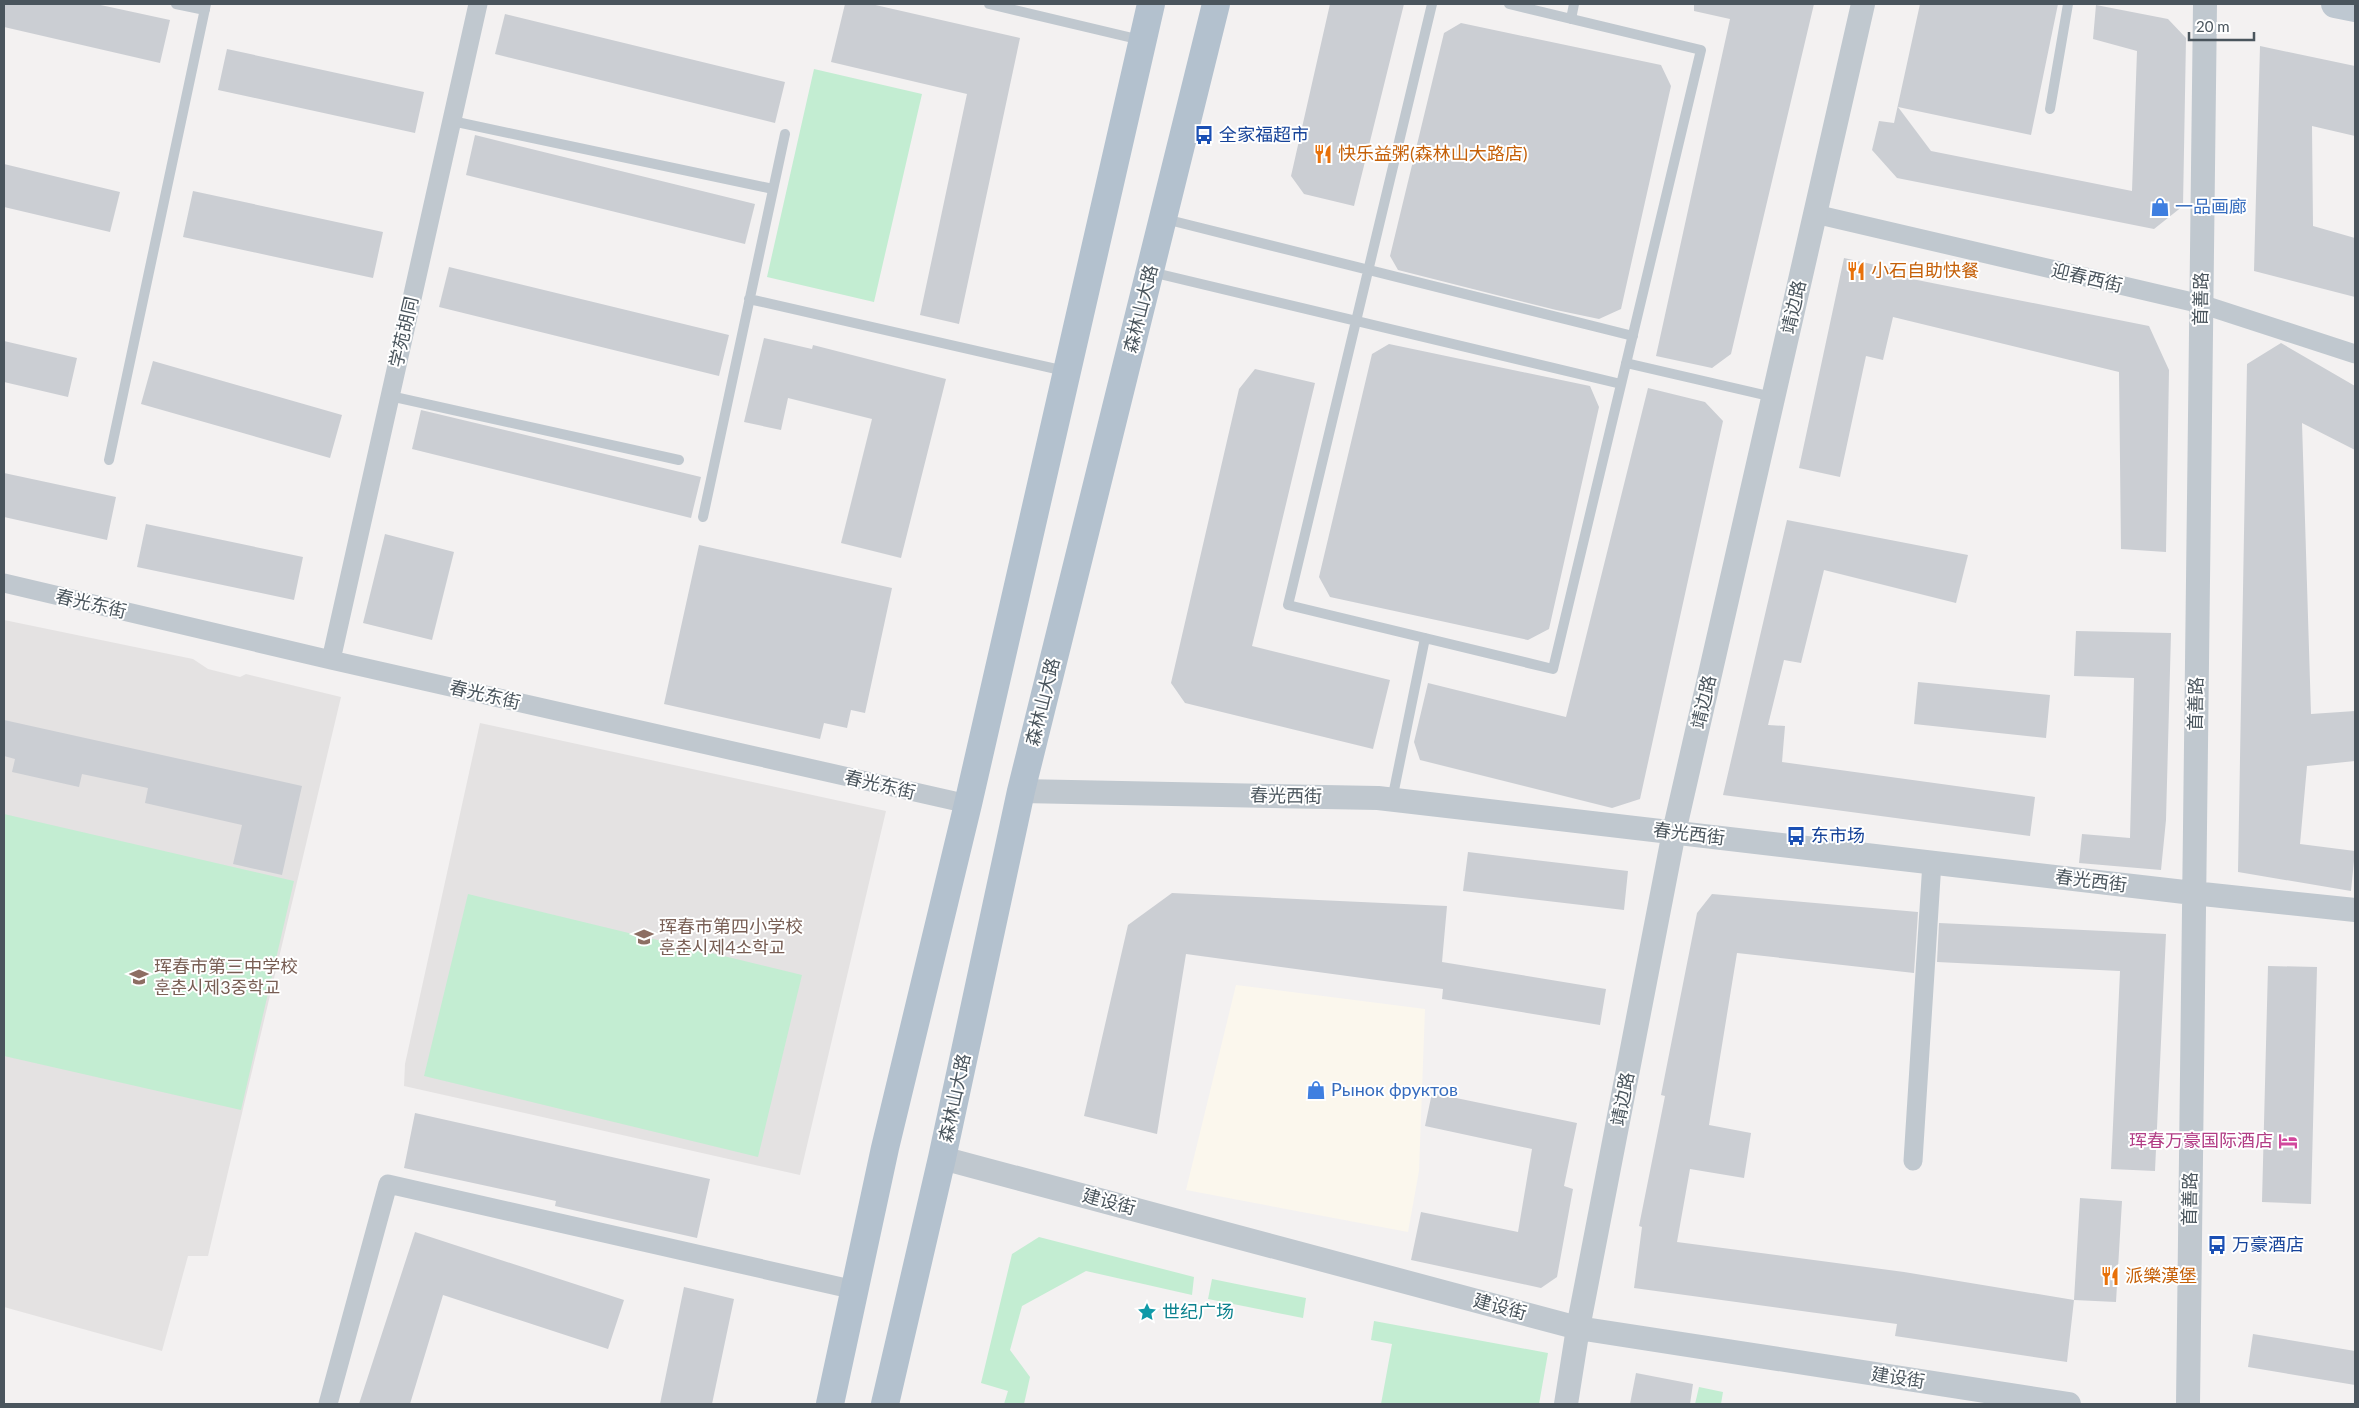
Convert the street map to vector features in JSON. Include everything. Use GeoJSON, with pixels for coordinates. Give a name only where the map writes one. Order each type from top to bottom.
{"type":"FeatureCollection","features":[{"type":"Feature","properties":{"kind":"main road"},"geometry":{"type":"LineString","coordinates":[[830,1404],[885,1148],[968,804],[1151,4]]}},
{"type":"Feature","properties":{"kind":"main road","name":"森林山大路"},"geometry":{"type":"LineString","coordinates":[[885,1404],[942,1158],[1021,791],[1216,4]]}},
{"type":"Feature","properties":{"kind":"main road"},"geometry":{"type":"LineString","coordinates":[[2335,4],[2355,8]]}},
{"type":"Feature","properties":{"kind":"street","name":"学苑胡同"},"geometry":{"type":"LineString","coordinates":[[331,660],[478,4]]}},
{"type":"Feature","properties":{"kind":"street","name":"靖边路"},"geometry":{"type":"LineString","coordinates":[[1566,1404],[1578,1328],[1674,832],[1863,4]]}},
{"type":"Feature","properties":{"kind":"street","name":"首善路"},"geometry":{"type":"LineString","coordinates":[[2188,1404],[2205,4]]}},
{"type":"Feature","properties":{"kind":"street","name":"迎春西街"},"geometry":{"type":"LineString","coordinates":[[1815,214],[2201,304],[2355,354]]}},
{"type":"Feature","properties":{"kind":"street","name":"春光东街"},"geometry":{"type":"LineString","coordinates":[[4,583],[331,660],[968,804]]}},
{"type":"Feature","properties":{"kind":"street","name":"春光西街"},"geometry":{"type":"LineString","coordinates":[[1021,791],[1392,800],[2355,910]]}},
{"type":"Feature","properties":{"kind":"street"},"geometry":{"type":"LineString","coordinates":[[1913,1161],[1932,862]]}},
{"type":"Feature","properties":{"kind":"street","name":"建设街"},"geometry":{"type":"LineString","coordinates":[[942,1158],[1578,1328],[2069,1404]]}},
{"type":"Feature","properties":{"kind":"street"},"geometry":{"type":"LineString","coordinates":[[328,1404],[388,1184],[855,1290]]}},
{"type":"Feature","properties":{"kind":"lane"},"geometry":{"type":"LineString","coordinates":[[109,460],[205,7],[176,4]]}},
{"type":"Feature","properties":{"kind":"lane"},"geometry":{"type":"LineString","coordinates":[[989,4],[1143,40]]}},
{"type":"Feature","properties":{"kind":"lane"},"geometry":{"type":"LineString","coordinates":[[1432,4],[1288,605],[1553,669],[1701,50],[1509,4]]}},
{"type":"Feature","properties":{"kind":"lane"},"geometry":{"type":"LineString","coordinates":[[1571,19],[1574,4]]}},
{"type":"Feature","properties":{"kind":"lane"},"geometry":{"type":"LineString","coordinates":[[2050,109],[2068,4]]}},
{"type":"Feature","properties":{"kind":"lane"},"geometry":{"type":"LineString","coordinates":[[452,121],[773,189]]}},
{"type":"Feature","properties":{"kind":"lane"},"geometry":{"type":"LineString","coordinates":[[703,516],[785,134]]}},
{"type":"Feature","properties":{"kind":"lane"},"geometry":{"type":"LineString","coordinates":[[1164,219],[1633,336]]}},
{"type":"Feature","properties":{"kind":"lane"},"geometry":{"type":"LineString","coordinates":[[1151,272],[1621,384]]}},
{"type":"Feature","properties":{"kind":"lane"},"geometry":{"type":"LineString","coordinates":[[750,299],[1067,371]]}},
{"type":"Feature","properties":{"kind":"lane"},"geometry":{"type":"LineString","coordinates":[[1626,363],[1773,397]]}},
{"type":"Feature","properties":{"kind":"lane"},"geometry":{"type":"LineString","coordinates":[[390,396],[679,460]]}},
{"type":"Feature","properties":{"kind":"lane"},"geometry":{"type":"LineString","coordinates":[[1392,800],[1425,638]]}},
{"type":"Feature","properties":{"kind":"shaded area","name":"珲春市第三中学校 훈춘시제3중학교"},"geometry":{"type":"Polygon","coordinates":[[[4,620],[193,659],[208,669],[240,677],[246,674],[341,697],[208,1256],[188,1256],[162,1351],[4,1307],[4,620]]]}},
{"type":"Feature","properties":{"kind":"shaded area","name":"珲春市第四小学校 훈춘시제4소학교"},"geometry":{"type":"Polygon","coordinates":[[[480,723],[886,811],[800,1175],[404,1086],[405,1064],[480,723]]]}},
{"type":"Feature","properties":{"kind":"shaded area","name":"Рынок фруктов"},"geometry":{"type":"Polygon","coordinates":[[[1236,985],[1425,1009],[1419,1171],[1408,1232],[1186,1190],[1236,985]]]}},
{"type":"Feature","properties":{"kind":"green space"},"geometry":{"type":"Polygon","coordinates":[[[814,69],[922,94],[874,302],[767,277],[814,69]]]}},
{"type":"Feature","properties":{"kind":"green space"},"geometry":{"type":"Polygon","coordinates":[[[4,814],[294,881],[241,1110],[4,1056],[4,814]]]}},
{"type":"Feature","properties":{"kind":"green space"},"geometry":{"type":"Polygon","coordinates":[[[468,894],[802,975],[758,1157],[424,1076],[468,894]]]}},
{"type":"Feature","properties":{"kind":"green space"},"geometry":{"type":"Polygon","coordinates":[[[1039,1237],[1194,1277],[1192,1295],[1086,1271],[1022,1306],[1010,1350],[1030,1377],[1024,1404],[1004,1404],[1008,1391],[981,1383],[1012,1254],[1039,1237]]]}},
{"type":"Feature","properties":{"kind":"green space"},"geometry":{"type":"Polygon","coordinates":[[[1212,1279],[1306,1298],[1303,1318],[1208,1299],[1212,1279]]]}},
{"type":"Feature","properties":{"kind":"green space"},"geometry":{"type":"Polygon","coordinates":[[[1374,1321],[1548,1353],[1539,1404],[1381,1404],[1392,1344],[1371,1340],[1374,1321]]]}},
{"type":"Feature","properties":{"kind":"green space"},"geometry":{"type":"Polygon","coordinates":[[[1699,1387],[1723,1392],[1721,1404],[1695,1404],[1699,1387]]]}},
{"type":"Feature","properties":{"kind":"building"},"geometry":{"type":"Polygon","coordinates":[[[4,4],[96,4],[170,20],[160,63],[4,27],[4,4]]]}},
{"type":"Feature","properties":{"kind":"building"},"geometry":{"type":"Polygon","coordinates":[[[845,4],[871,4],[1020,38],[959,324],[920,315],[967,94],[831,62],[845,4]]]}},
{"type":"Feature","properties":{"kind":"building"},"geometry":{"type":"Polygon","coordinates":[[[1330,4],[1404,4],[1354,206],[1304,194],[1291,176],[1330,4]]]}},
{"type":"Feature","properties":{"kind":"building"},"geometry":{"type":"Polygon","coordinates":[[[1694,4],[1814,4],[1731,354],[1712,368],[1656,356],[1730,19],[1694,11],[1694,4]]]}},
{"type":"Feature","properties":{"kind":"building"},"geometry":{"type":"Polygon","coordinates":[[[1920,4],[2058,4],[2031,135],[1898,107],[1931,151],[2132,191],[2137,51],[2093,39],[2096,5],[2168,19],[2186,38],[2183,206],[2154,229],[1897,178],[1872,150],[1879,121],[1894,123],[1920,4]]]}},
{"type":"Feature","properties":{"kind":"building"},"geometry":{"type":"Polygon","coordinates":[[[505,14],[785,82],[775,123],[495,54],[505,14]]]}},
{"type":"Feature","properties":{"kind":"building"},"geometry":{"type":"Polygon","coordinates":[[[1461,23],[1661,65],[1671,86],[1621,309],[1599,319],[1556,310],[1398,270],[1390,256],[1444,33],[1461,23]]]}},
{"type":"Feature","properties":{"kind":"building"},"geometry":{"type":"Polygon","coordinates":[[[2260,46],[2355,66],[2355,136],[2312,126],[2313,226],[2355,238],[2355,297],[2254,271],[2260,46]]]}},
{"type":"Feature","properties":{"kind":"building"},"geometry":{"type":"Polygon","coordinates":[[[227,49],[424,92],[415,133],[218,90],[227,49]]]}},
{"type":"Feature","properties":{"kind":"building"},"geometry":{"type":"Polygon","coordinates":[[[475,135],[755,204],[745,244],[466,175],[475,135]]]}},
{"type":"Feature","properties":{"kind":"building"},"geometry":{"type":"Polygon","coordinates":[[[4,164],[120,192],[110,232],[4,207],[4,164]]]}},
{"type":"Feature","properties":{"kind":"building"},"geometry":{"type":"Polygon","coordinates":[[[193,191],[383,232],[373,278],[183,237],[193,191]]]}},
{"type":"Feature","properties":{"kind":"building"},"geometry":{"type":"Polygon","coordinates":[[[1844,258],[1903,271],[1902,277],[2149,326],[2169,370],[2166,552],[2121,549],[2119,372],[1893,317],[1883,360],[1866,356],[1840,477],[1799,468],[1844,258]]]}},
{"type":"Feature","properties":{"kind":"building"},"geometry":{"type":"Polygon","coordinates":[[[449,267],[729,335],[719,376],[439,307],[449,267]]]}},
{"type":"Feature","properties":{"kind":"building"},"geometry":{"type":"Polygon","coordinates":[[[764,338],[812,349],[813,345],[946,379],[901,558],[841,543],[872,419],[788,398],[781,430],[744,422],[764,338]]]}},
{"type":"Feature","properties":{"kind":"building"},"geometry":{"type":"Polygon","coordinates":[[[4,341],[77,358],[68,397],[4,382],[4,341]]]}},
{"type":"Feature","properties":{"kind":"building"},"geometry":{"type":"Polygon","coordinates":[[[2281,343],[2355,386],[2355,450],[2302,423],[2311,714],[2355,711],[2355,761],[2307,766],[2300,844],[2355,851],[2351,891],[2238,872],[2247,364],[2281,343]]]}},
{"type":"Feature","properties":{"kind":"building"},"geometry":{"type":"Polygon","coordinates":[[[1389,344],[1590,386],[1599,407],[1549,629],[1528,640],[1330,597],[1319,577],[1372,354],[1389,344]]]}},
{"type":"Feature","properties":{"kind":"building"},"geometry":{"type":"Polygon","coordinates":[[[153,361],[342,415],[330,458],[141,404],[153,361]]]}},
{"type":"Feature","properties":{"kind":"building"},"geometry":{"type":"Polygon","coordinates":[[[1255,369],[1315,383],[1252,646],[1390,680],[1373,749],[1185,703],[1171,683],[1239,389],[1255,369]]]}},
{"type":"Feature","properties":{"kind":"building"},"geometry":{"type":"Polygon","coordinates":[[[1648,388],[1705,402],[1723,421],[1640,799],[1612,808],[1420,760],[1414,742],[1428,683],[1566,717],[1648,388]]]}},
{"type":"Feature","properties":{"kind":"building"},"geometry":{"type":"Polygon","coordinates":[[[421,410],[701,477],[691,518],[412,449],[421,410]]]}},
{"type":"Feature","properties":{"kind":"building"},"geometry":{"type":"Polygon","coordinates":[[[4,473],[116,497],[107,540],[4,517],[4,473]]]}},
{"type":"Feature","properties":{"kind":"building"},"geometry":{"type":"Polygon","coordinates":[[[1787,520],[1968,555],[1956,603],[1824,570],[1801,663],[1784,660],[1768,725],[1785,726],[1782,762],[2035,797],[2030,836],[1723,795],[1787,520]]]}},
{"type":"Feature","properties":{"kind":"building"},"geometry":{"type":"Polygon","coordinates":[[[146,524],[303,557],[294,600],[137,567],[146,524]]]}},
{"type":"Feature","properties":{"kind":"building"},"geometry":{"type":"Polygon","coordinates":[[[385,534],[454,552],[432,640],[363,623],[385,534]]]}},
{"type":"Feature","properties":{"kind":"building"},"geometry":{"type":"Polygon","coordinates":[[[699,545],[892,588],[865,713],[851,710],[847,728],[824,723],[820,739],[664,704],[699,545]]]}},
{"type":"Feature","properties":{"kind":"building"},"geometry":{"type":"Polygon","coordinates":[[[2076,631],[2171,633],[2166,820],[2161,870],[2079,863],[2082,834],[2130,838],[2134,678],[2074,676],[2076,631]]]}},
{"type":"Feature","properties":{"kind":"building"},"geometry":{"type":"Polygon","coordinates":[[[1918,682],[2050,695],[2046,738],[1914,724],[1918,682]]]}},
{"type":"Feature","properties":{"kind":"building"},"geometry":{"type":"Polygon","coordinates":[[[4,720],[302,786],[282,875],[233,864],[242,825],[145,803],[148,788],[82,774],[79,787],[12,772],[15,759],[4,756],[4,720]]]}},
{"type":"Feature","properties":{"kind":"building"},"geometry":{"type":"Polygon","coordinates":[[[1468,852],[1628,871],[1624,910],[1463,891],[1468,852]]]}},
{"type":"Feature","properties":{"kind":"building"},"geometry":{"type":"Polygon","coordinates":[[[1172,893],[1447,906],[1442,962],[1606,989],[1600,1025],[1442,999],[1443,989],[1186,954],[1157,1134],[1084,1116],[1128,925],[1172,893]]]}},
{"type":"Feature","properties":{"kind":"building"},"geometry":{"type":"Polygon","coordinates":[[[1712,894],[1918,912],[1914,973],[1737,953],[1709,1125],[1751,1133],[1744,1178],[1690,1169],[1677,1242],[1904,1272],[2074,1300],[2067,1362],[1895,1336],[1897,1324],[1634,1288],[1642,1227],[1639,1226],[1665,1096],[1661,1095],[1697,913],[1712,894]]]}},
{"type":"Feature","properties":{"kind":"building"},"geometry":{"type":"Polygon","coordinates":[[[1939,923],[2166,934],[2155,1171],[2111,1169],[2120,971],[1937,962],[1939,923]]]}},
{"type":"Feature","properties":{"kind":"building","name":"珲春万豪国际酒店"},"geometry":{"type":"Polygon","coordinates":[[[2268,966],[2317,967],[2311,1204],[2262,1202],[2268,966]]]}},
{"type":"Feature","properties":{"kind":"building"},"geometry":{"type":"Polygon","coordinates":[[[1432,1093],[1577,1123],[1564,1186],[1573,1189],[1557,1277],[1541,1288],[1411,1260],[1421,1212],[1518,1232],[1532,1149],[1425,1126],[1432,1093]]]}},
{"type":"Feature","properties":{"kind":"building"},"geometry":{"type":"Polygon","coordinates":[[[415,1113],[710,1179],[697,1238],[555,1206],[556,1201],[404,1168],[415,1113]]]}},
{"type":"Feature","properties":{"kind":"building"},"geometry":{"type":"Polygon","coordinates":[[[2080,1198],[2122,1201],[2116,1302],[2074,1300],[2080,1198]]]}},
{"type":"Feature","properties":{"kind":"building"},"geometry":{"type":"Polygon","coordinates":[[[415,1232],[624,1300],[608,1349],[443,1295],[410,1404],[359,1404],[415,1232]]]}},
{"type":"Feature","properties":{"kind":"building"},"geometry":{"type":"Polygon","coordinates":[[[684,1287],[734,1299],[712,1404],[660,1404],[684,1287]]]}},
{"type":"Feature","properties":{"kind":"building"},"geometry":{"type":"Polygon","coordinates":[[[2253,1334],[2355,1351],[2355,1385],[2248,1367],[2253,1334]]]}},
{"type":"Feature","properties":{"kind":"building"},"geometry":{"type":"Polygon","coordinates":[[[1636,1373],[1693,1384],[1690,1404],[1630,1404],[1636,1373]]]}},
{"type":"Feature","properties":{"kind":"place","name":"全家福超市"},"geometry":{"type":"Point","coordinates":[1204,135]}},
{"type":"Feature","properties":{"kind":"place","name":"快乐益粥(森林山大路店)"},"geometry":{"type":"Point","coordinates":[1323,154]}},
{"type":"Feature","properties":{"kind":"place","name":"一品画廊"},"geometry":{"type":"Point","coordinates":[2160,207]}},
{"type":"Feature","properties":{"kind":"place","name":"小石自助快餐"},"geometry":{"type":"Point","coordinates":[1856,271]}},
{"type":"Feature","properties":{"kind":"place","name":"东市场"},"geometry":{"type":"Point","coordinates":[1796,836]}},
{"type":"Feature","properties":{"kind":"place","name":"珲春市第四小学校 훈춘시제4소학교"},"geometry":{"type":"Point","coordinates":[644,937]}},
{"type":"Feature","properties":{"kind":"place","name":"珲春市第三中学校 훈춘시제3중학교"},"geometry":{"type":"Point","coordinates":[139,977]}},
{"type":"Feature","properties":{"kind":"place","name":"Рынок фруктов"},"geometry":{"type":"Point","coordinates":[1316,1090]}},
{"type":"Feature","properties":{"kind":"place","name":"珲春万豪国际酒店"},"geometry":{"type":"Point","coordinates":[2288,1141]}},
{"type":"Feature","properties":{"kind":"place","name":"万豪酒店"},"geometry":{"type":"Point","coordinates":[2217,1245]}},
{"type":"Feature","properties":{"kind":"place","name":"派樂漢堡"},"geometry":{"type":"Point","coordinates":[2110,1276]}},
{"type":"Feature","properties":{"kind":"place","name":"世纪广场"},"geometry":{"type":"Point","coordinates":[1147,1312]}}]}
